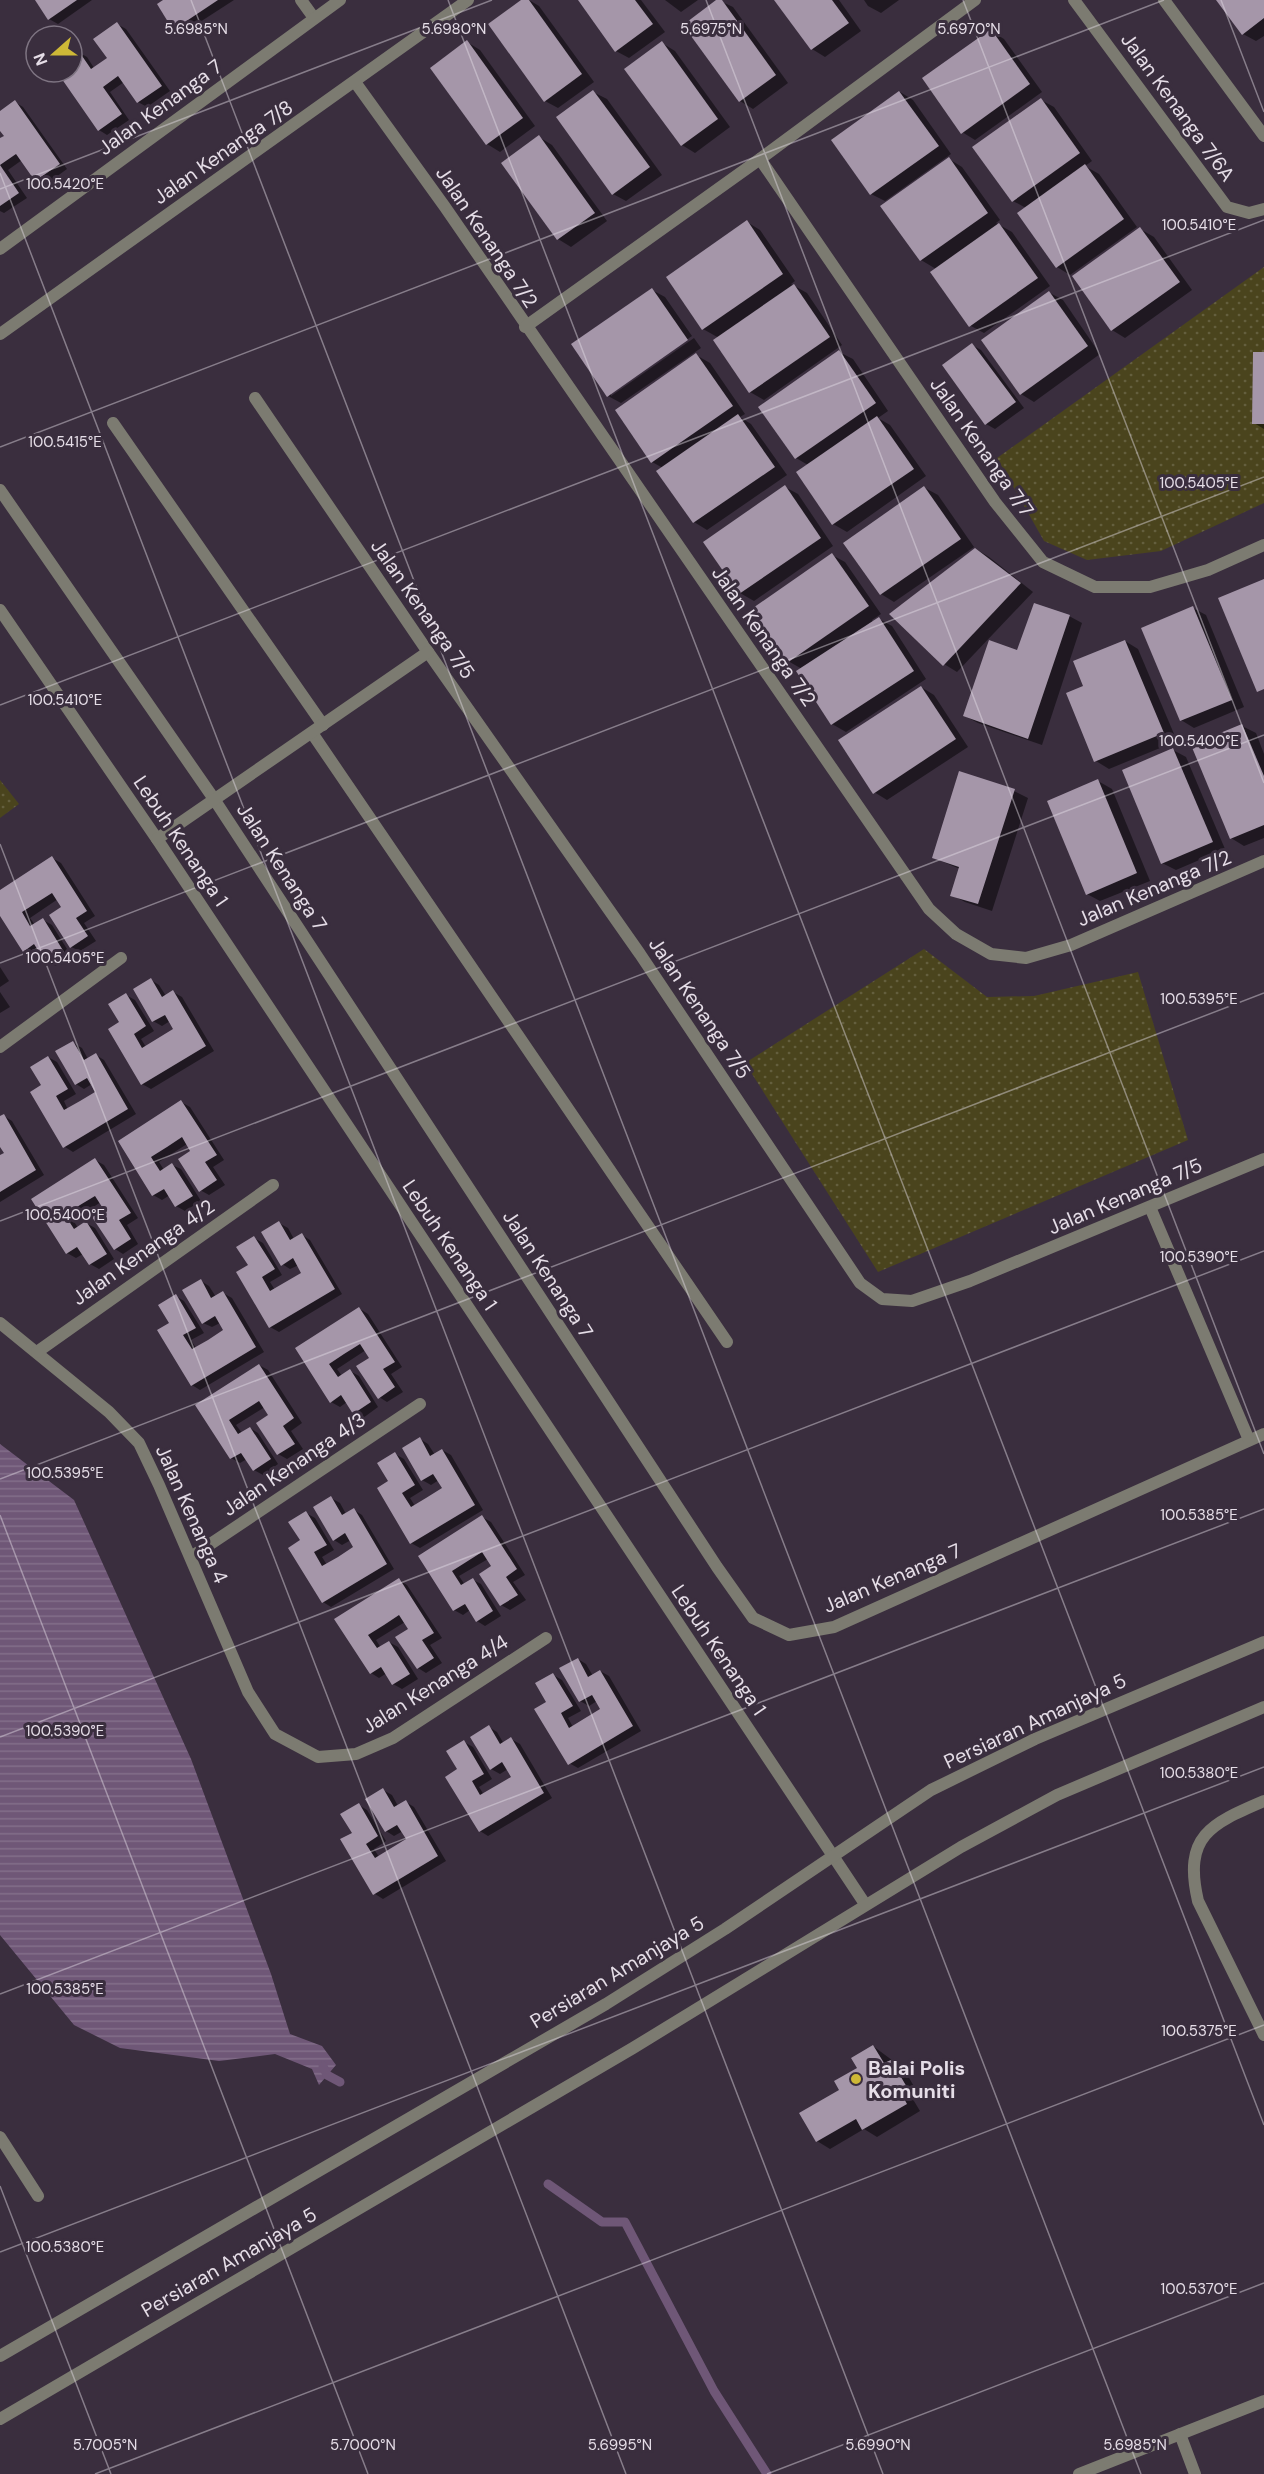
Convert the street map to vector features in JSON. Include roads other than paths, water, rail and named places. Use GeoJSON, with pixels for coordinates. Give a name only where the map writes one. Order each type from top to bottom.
{"type":"FeatureCollection","features":[{"type":"Feature","properties":{"kind":"street"},"geometry":{"type":"LineString","coordinates":[[302,0],[314,18]]}},
{"type":"Feature","properties":{"kind":"street","name":"Jalan Kenanga 7"},"geometry":{"type":"LineString","coordinates":[[0,249],[339,0]]}},
{"type":"Feature","properties":{"kind":"street","name":"Jalan Kenanga 7/8"},"geometry":{"type":"LineString","coordinates":[[0,334],[468,0]]}},
{"type":"Feature","properties":{"kind":"street"},"geometry":{"type":"LineString","coordinates":[[525,327],[760,159],[975,0]]}},
{"type":"Feature","properties":{"kind":"street","name":"Jalan Kenanga 7/6A"},"geometry":{"type":"LineString","coordinates":[[1074,0],[1227,207],[1249,213],[1264,209]]}},
{"type":"Feature","properties":{"kind":"street"},"geometry":{"type":"LineString","coordinates":[[1164,0],[1264,136]]}},
{"type":"Feature","properties":{"kind":"street","name":"Jalan Kenanga 7/2"},"geometry":{"type":"LineString","coordinates":[[355,82],[445,207],[525,327],[929,909],[956,934],[991,954],[1026,958],[1071,945],[1264,861]]}},
{"type":"Feature","properties":{"kind":"street","name":"Jalan Kenanga 7/7"},"geometry":{"type":"LineString","coordinates":[[760,159],[995,502],[1043,562],[1095,587],[1150,587],[1208,570],[1264,545]]}},
{"type":"Feature","properties":{"kind":"street","name":"Jalan Kenanga 7/5"},"geometry":{"type":"LineString","coordinates":[[255,398],[428,652],[640,954],[860,1283],[882,1299],[912,1301],[970,1281],[1264,1159]]}},
{"type":"Feature","properties":{"kind":"street"},"geometry":{"type":"LineString","coordinates":[[113,423],[323,725]]}},
{"type":"Feature","properties":{"kind":"street","name":"Jalan Kenanga 7"},"geometry":{"type":"LineString","coordinates":[[0,490],[214,800],[753,1618],[789,1635],[834,1627],[1264,1434]]}},
{"type":"Feature","properties":{"kind":"street","name":"Lebuh Kenanga 1"},"geometry":{"type":"LineString","coordinates":[[0,610],[157,839],[865,1904]]}},
{"type":"Feature","properties":{"kind":"street"},"geometry":{"type":"LineString","coordinates":[[157,839],[428,652]]}},
{"type":"Feature","properties":{"kind":"street"},"geometry":{"type":"LineString","coordinates":[[312,732],[727,1342]]}},
{"type":"Feature","properties":{"kind":"street"},"geometry":{"type":"LineString","coordinates":[[0,1047],[121,958]]}},
{"type":"Feature","properties":{"kind":"street","name":"Jalan Kenanga 4/2"},"geometry":{"type":"LineString","coordinates":[[37,1352],[273,1185]]}},
{"type":"Feature","properties":{"kind":"street"},"geometry":{"type":"LineString","coordinates":[[1150,1207],[1249,1440]]}},
{"type":"Feature","properties":{"kind":"street","name":"Jalan Kenanga 4"},"geometry":{"type":"LineString","coordinates":[[0,1323],[109,1412],[139,1443],[191,1557],[248,1692],[274,1734]]}},
{"type":"Feature","properties":{"kind":"street","name":"Jalan Kenanga 4/3"},"geometry":{"type":"LineString","coordinates":[[191,1557],[420,1404]]}},
{"type":"Feature","properties":{"kind":"street","name":"Jalan Kenanga 4/4"},"geometry":{"type":"LineString","coordinates":[[274,1734],[318,1757],[356,1754],[393,1738],[546,1638]]}},
{"type":"Feature","properties":{"kind":"street","name":"Persiaran Amanjaya 5"},"geometry":{"type":"LineString","coordinates":[[0,2356],[606,2004],[725,1929],[832,1854],[931,1790],[1035,1739],[1264,1642]]}},
{"type":"Feature","properties":{"kind":"street","name":"Persiaran Amanjaya 5"},"geometry":{"type":"LineString","coordinates":[[0,2419],[633,2048],[961,1846],[1057,1795],[1264,1707]]}},
{"type":"Feature","properties":{"kind":"street"},"geometry":{"type":"LineString","coordinates":[[1264,1801],[1230,1815],[1206,1832],[1195,1852],[1192,1877],[1198,1901],[1264,2035]]}},
{"type":"Feature","properties":{"kind":"street"},"geometry":{"type":"LineString","coordinates":[[0,2137],[38,2196]]}},
{"type":"Feature","properties":{"kind":"street"},"geometry":{"type":"LineString","coordinates":[[1079,2474],[1264,2401]]}},
{"type":"Feature","properties":{"kind":"street"},"geometry":{"type":"LineString","coordinates":[[1180,2434],[1195,2474]]}},
{"type":"Feature","properties":{"kind":"waterway"},"geometry":{"type":"LineString","coordinates":[[323,2066],[327,2075],[340,2082]]}},
{"type":"Feature","properties":{"kind":"waterway"},"geometry":{"type":"LineString","coordinates":[[548,2184],[602,2222],[625,2222],[714,2391],[767,2474]]}},
{"type":"Feature","properties":{"kind":"place","name":"Balai Polis Komuniti"},"geometry":{"type":"Point","coordinates":[856,2079]}}]}
